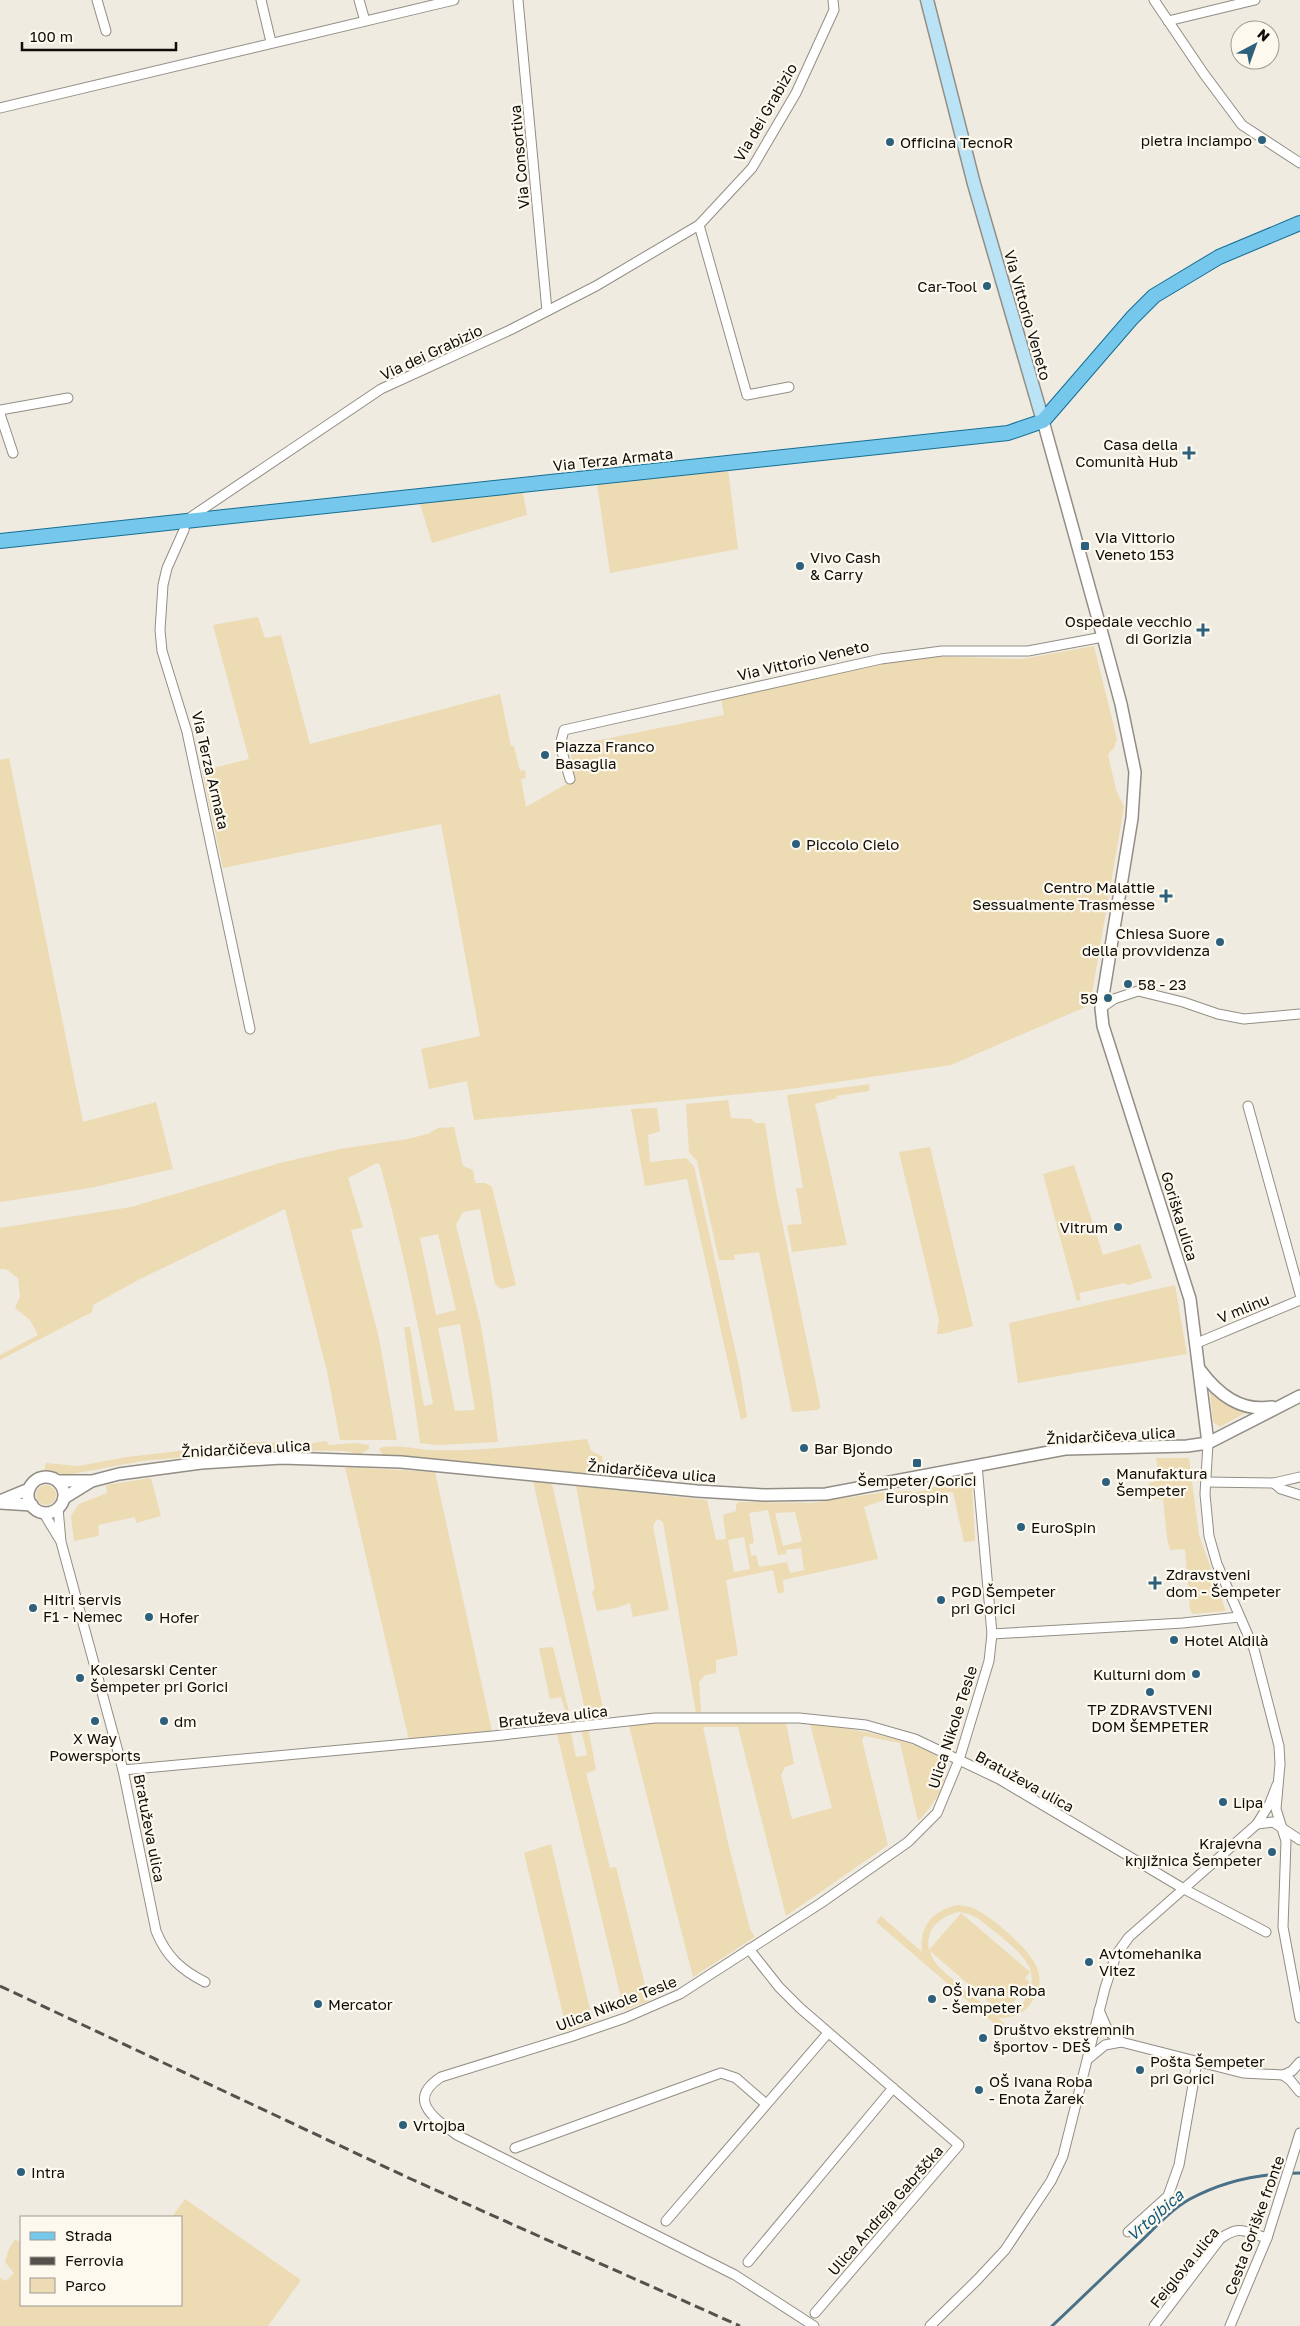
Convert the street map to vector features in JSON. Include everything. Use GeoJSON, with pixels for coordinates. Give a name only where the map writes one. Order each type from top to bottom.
{"type":"FeatureCollection","features":[{"type":"Feature","properties":{"kind":"main road","name":"Via Vittorio Veneto"},"geometry":{"type":"LineString","coordinates":[[926,0],[974,184],[1043,421]]}},
{"type":"Feature","properties":{"kind":"main road"},"geometry":{"type":"LineString","coordinates":[[1043,421],[1132,318],[1154,296],[1219,257],[1300,223]]}},
{"type":"Feature","properties":{"kind":"main road","name":"Via Terza Armata"},"geometry":{"type":"LineString","coordinates":[[0,541],[1008,433],[1043,421]]}},
{"type":"Feature","properties":{"kind":"street"},"geometry":{"type":"LineString","coordinates":[[97,0],[106,31]]}},
{"type":"Feature","properties":{"kind":"street"},"geometry":{"type":"LineString","coordinates":[[261,0],[271,42]]}},
{"type":"Feature","properties":{"kind":"street"},"geometry":{"type":"LineString","coordinates":[[359,0],[365,21]]}},
{"type":"Feature","properties":{"kind":"street"},"geometry":{"type":"LineString","coordinates":[[0,108],[454,0]]}},
{"type":"Feature","properties":{"kind":"street","name":"Via Consortiva"},"geometry":{"type":"LineString","coordinates":[[518,0],[547,312]]}},
{"type":"Feature","properties":{"kind":"street","name":"Via dei Grabizio"},"geometry":{"type":"LineString","coordinates":[[185,521],[382,389],[547,312],[596,286],[698,225],[752,168],[796,93],[834,10],[833,0]]}},
{"type":"Feature","properties":{"kind":"street"},"geometry":{"type":"LineString","coordinates":[[1154,0],[1204,74],[1242,125],[1300,163]]}},
{"type":"Feature","properties":{"kind":"street"},"geometry":{"type":"LineString","coordinates":[[1168,21],[1255,0]]}},
{"type":"Feature","properties":{"kind":"street"},"geometry":{"type":"LineString","coordinates":[[698,225],[747,395],[789,387]]}},
{"type":"Feature","properties":{"kind":"street"},"geometry":{"type":"LineString","coordinates":[[0,410],[68,398]]}},
{"type":"Feature","properties":{"kind":"street"},"geometry":{"type":"LineString","coordinates":[[0,414],[13,452]]}},
{"type":"Feature","properties":{"kind":"street","name":"Via Vittorio Veneto"},"geometry":{"type":"LineString","coordinates":[[1043,421],[1104,637],[1121,704],[1135,772],[1132,818],[1102,1006]]}},
{"type":"Feature","properties":{"kind":"street","name":"Via Terza Armata"},"geometry":{"type":"LineString","coordinates":[[185,521],[184,530],[167,568],[163,585],[160,630],[162,651],[188,732],[250,1029]]}},
{"type":"Feature","properties":{"kind":"street","name":"Via Vittorio Veneto"},"geometry":{"type":"LineString","coordinates":[[570,779],[560,745],[564,730],[881,659],[942,650],[1028,651],[1104,637]]}},
{"type":"Feature","properties":{"kind":"street"},"geometry":{"type":"LineString","coordinates":[[1102,1006],[1114,999],[1138,991],[1183,1002],[1218,1014],[1244,1019],[1300,1014]]}},
{"type":"Feature","properties":{"kind":"street","name":"Goriška ulica"},"geometry":{"type":"LineString","coordinates":[[1102,1006],[1103,1026],[1190,1299],[1197,1342],[1208,1443]]}},
{"type":"Feature","properties":{"kind":"street"},"geometry":{"type":"LineString","coordinates":[[1248,1106],[1300,1294]]}},
{"type":"Feature","properties":{"kind":"street","name":"V mlinu"},"geometry":{"type":"LineString","coordinates":[[1197,1342],[1300,1300]]}},
{"type":"Feature","properties":{"kind":"street"},"geometry":{"type":"LineString","coordinates":[[1199,1368],[1211,1384],[1229,1400],[1259,1409],[1279,1405],[1300,1396]]}},
{"type":"Feature","properties":{"kind":"street","name":"Žnidarčičeva ulica"},"geometry":{"type":"LineString","coordinates":[[0,1502],[30,1489],[32,1484],[41,1478],[47,1477],[58,1481],[92,1481],[119,1474],[201,1463],[282,1458],[401,1462],[697,1491],[774,1495],[826,1494],[977,1464],[1065,1449],[1187,1446],[1208,1443],[1234,1432],[1279,1405]]}},
{"type":"Feature","properties":{"kind":"street"},"geometry":{"type":"LineString","coordinates":[[1208,1443],[1206,1482],[1209,1536],[1217,1564],[1254,1649],[1274,1726],[1280,1764],[1276,1809],[1286,1841],[1282,1927],[1299,2003],[1300,2018]]}},
{"type":"Feature","properties":{"kind":"street","name":"Ulica Nikole Tesle"},"geometry":{"type":"LineString","coordinates":[[814,2326],[735,2275],[456,2135],[434,2119],[426,2108],[424,2095],[432,2084],[441,2077],[625,2018],[680,1994],[821,1903],[908,1842],[937,1813],[959,1760],[988,1661],[992,1634],[977,1464]]}},
{"type":"Feature","properties":{"kind":"street"},"geometry":{"type":"LineString","coordinates":[[1206,1482],[1274,1483],[1300,1477]]}},
{"type":"Feature","properties":{"kind":"street","name":"Žnidarčičeva ulica"},"geometry":{"type":"LineString","coordinates":[[58,1481],[63,1489],[61,1542],[123,1770]]}},
{"type":"Feature","properties":{"kind":"street","name":"Žnidarčičeva ulica"},"geometry":{"type":"LineString","coordinates":[[43,1512],[48,1512],[92,1481]]}},
{"type":"Feature","properties":{"kind":"street"},"geometry":{"type":"LineString","coordinates":[[1274,1483],[1281,1489],[1300,1495]]}},
{"type":"Feature","properties":{"kind":"street"},"geometry":{"type":"LineString","coordinates":[[30,1489],[29,1499],[32,1505]]}},
{"type":"Feature","properties":{"kind":"street","name":"Žnidarčičeva ulica"},"geometry":{"type":"LineString","coordinates":[[0,1502],[32,1505],[43,1512],[61,1542]]}},
{"type":"Feature","properties":{"kind":"street"},"geometry":{"type":"LineString","coordinates":[[992,1634],[1183,1623],[1239,1617]]}},
{"type":"Feature","properties":{"kind":"street","name":"Bratuževa ulica"},"geometry":{"type":"LineString","coordinates":[[205,1982],[178,1965],[168,1955],[161,1943],[154,1921],[123,1770],[456,1740],[655,1718],[799,1718],[866,1726],[915,1739],[999,1779],[1184,1888],[1266,1932]]}},
{"type":"Feature","properties":{"kind":"street"},"geometry":{"type":"LineString","coordinates":[[930,2326],[993,2264],[1051,2181],[1063,2156],[1110,1968],[1121,1947],[1138,1927],[1257,1824],[1270,1803],[1277,1785]]}},
{"type":"Feature","properties":{"kind":"street"},"geometry":{"type":"LineString","coordinates":[[1257,1824],[1273,1822],[1282,1830],[1300,1840]]}},
{"type":"Feature","properties":{"kind":"street","name":"Ulica Andreja Gabrščka"},"geometry":{"type":"LineString","coordinates":[[749,1949],[779,1987],[828,2033],[959,2145],[815,2313]]}},
{"type":"Feature","properties":{"kind":"street"},"geometry":{"type":"LineString","coordinates":[[1099,2010],[1108,2031],[1121,2042],[1243,2074],[1291,2078]]}},
{"type":"Feature","properties":{"kind":"street"},"geometry":{"type":"LineString","coordinates":[[666,2221],[828,2033]]}},
{"type":"Feature","properties":{"kind":"street"},"geometry":{"type":"LineString","coordinates":[[1088,2060],[1105,2045],[1121,2042]]}},
{"type":"Feature","properties":{"kind":"street"},"geometry":{"type":"LineString","coordinates":[[1128,2232],[1168,2196],[1179,2166],[1196,2062]]}},
{"type":"Feature","properties":{"kind":"street"},"geometry":{"type":"LineString","coordinates":[[1300,2062],[1292,2071],[1291,2078],[1300,2092]]}},
{"type":"Feature","properties":{"kind":"street"},"geometry":{"type":"LineString","coordinates":[[515,2148],[721,2073],[736,2078],[766,2104]]}},
{"type":"Feature","properties":{"kind":"street"},"geometry":{"type":"LineString","coordinates":[[748,2262],[893,2088]]}},
{"type":"Feature","properties":{"kind":"street","name":"Cesta Goriške fronte"},"geometry":{"type":"LineString","coordinates":[[1231,2326],[1267,2238],[1299,2146],[1300,2133]]}},
{"type":"Feature","properties":{"kind":"street","name":"Feiglova ulica"},"geometry":{"type":"LineString","coordinates":[[1154,2326],[1220,2240],[1231,2231],[1244,2230],[1267,2238]]}},
{"type":"Feature","properties":{"kind":"green space"},"geometry":{"type":"Polygon","coordinates":[[[728,469],[738,549],[610,573],[597,484],[728,469]]]}},
{"type":"Feature","properties":{"kind":"green space"},"geometry":{"type":"Polygon","coordinates":[[[523,492],[527,515],[432,543],[420,504],[523,492]]]}},
{"type":"Feature","properties":{"kind":"green space"},"geometry":{"type":"Polygon","coordinates":[[[258,617],[265,638],[281,635],[310,744],[500,694],[511,746],[514,746],[520,771],[525,770],[526,778],[521,779],[526,807],[575,779],[570,746],[724,715],[721,698],[923,656],[1022,659],[1094,646],[1117,739],[1114,748],[1108,754],[1116,790],[1124,807],[1090,1005],[951,1065],[783,1090],[474,1120],[467,1081],[429,1089],[421,1049],[480,1036],[441,824],[223,868],[202,771],[249,759],[213,625],[258,617]]]}},
{"type":"Feature","properties":{"kind":"green space"},"geometry":{"type":"Polygon","coordinates":[[[9,758],[83,1122],[156,1102],[173,1169],[90,1188],[0,1202],[0,760],[9,758]]]}},
{"type":"Feature","properties":{"kind":"green space"},"geometry":{"type":"Polygon","coordinates":[[[870,1084],[869,1091],[836,1096],[837,1098],[815,1104],[847,1245],[792,1252],[787,1225],[802,1224],[796,1188],[803,1188],[787,1095],[870,1084]]]}},
{"type":"Feature","properties":{"kind":"green space"},"geometry":{"type":"Polygon","coordinates":[[[728,1100],[731,1118],[752,1119],[755,1123],[765,1123],[776,1193],[820,1404],[820,1408],[817,1410],[792,1412],[759,1252],[734,1255],[735,1260],[719,1260],[697,1161],[689,1152],[686,1104],[728,1100]]]}},
{"type":"Feature","properties":{"kind":"green space"},"geometry":{"type":"Polygon","coordinates":[[[657,1108],[660,1131],[648,1135],[650,1162],[686,1158],[694,1166],[740,1372],[747,1417],[741,1420],[687,1179],[645,1186],[631,1109],[657,1108]]]}},
{"type":"Feature","properties":{"kind":"green space"},"geometry":{"type":"Polygon","coordinates":[[[454,1127],[463,1166],[473,1170],[475,1183],[485,1183],[492,1187],[516,1285],[501,1289],[495,1284],[480,1209],[463,1212],[456,1225],[481,1326],[498,1442],[437,1445],[420,1443],[404,1327],[410,1327],[424,1406],[433,1404],[402,1254],[380,1165],[377,1163],[348,1178],[363,1227],[351,1230],[379,1338],[397,1440],[340,1440],[327,1371],[285,1209],[140,1279],[93,1305],[92,1312],[0,1360],[0,1355],[38,1335],[30,1320],[15,1308],[20,1296],[18,1278],[6,1269],[0,1269],[0,1228],[131,1207],[280,1163],[340,1149],[407,1139],[428,1134],[438,1128],[454,1127]],[[438,1234],[420,1238],[436,1315],[456,1310],[438,1234]],[[460,1324],[438,1328],[455,1411],[475,1410],[460,1324]]]}},
{"type":"Feature","properties":{"kind":"green space"},"geometry":{"type":"Polygon","coordinates":[[[930,1147],[973,1326],[942,1334],[937,1334],[939,1320],[899,1152],[930,1147]]]}},
{"type":"Feature","properties":{"kind":"green space"},"geometry":{"type":"Polygon","coordinates":[[[1074,1165],[1103,1255],[1140,1244],[1152,1278],[1128,1285],[1124,1283],[1079,1293],[1081,1300],[1077,1301],[1043,1174],[1074,1165]]]}},
{"type":"Feature","properties":{"kind":"green space"},"geometry":{"type":"Polygon","coordinates":[[[1175,1285],[1187,1354],[1018,1383],[1009,1323],[1175,1285]]]}},
{"type":"Feature","properties":{"kind":"green space"},"geometry":{"type":"Polygon","coordinates":[[[1210,1391],[1228,1402],[1250,1410],[1220,1427],[1213,1422],[1210,1391]]]}},
{"type":"Feature","properties":{"kind":"green space"},"geometry":{"type":"Polygon","coordinates":[[[587,1439],[591,1451],[602,1456],[605,1477],[383,1455],[379,1449],[395,1446],[428,1450],[468,1450],[587,1439]]]}},
{"type":"Feature","properties":{"kind":"green space"},"geometry":{"type":"Polygon","coordinates":[[[327,1441],[328,1445],[355,1443],[369,1445],[369,1449],[360,1454],[345,1451],[277,1450],[216,1454],[142,1461],[67,1475],[44,1470],[46,1463],[78,1466],[127,1457],[257,1442],[306,1444],[327,1441]]]}},
{"type":"Feature","properties":{"kind":"green space"},"geometry":{"type":"Polygon","coordinates":[[[1156,1458],[1189,1458],[1199,1535],[1226,1611],[1193,1614],[1190,1610],[1185,1549],[1170,1550],[1163,1499],[1150,1499],[1149,1483],[1159,1480],[1156,1458]]]}},
{"type":"Feature","properties":{"kind":"green space"},"geometry":{"type":"Polygon","coordinates":[[[345,1467],[435,1472],[492,1731],[409,1740],[345,1467]]]}},
{"type":"Feature","properties":{"kind":"green space"},"geometry":{"type":"Polygon","coordinates":[[[151,1478],[161,1516],[136,1523],[135,1517],[98,1525],[99,1536],[74,1541],[71,1516],[79,1504],[107,1493],[106,1485],[151,1478]]]}},
{"type":"Feature","properties":{"kind":"green space"},"geometry":{"type":"Polygon","coordinates":[[[960,1480],[972,1483],[975,1541],[964,1542],[953,1492],[895,1496],[864,1507],[878,1559],[783,1580],[784,1592],[778,1594],[773,1570],[726,1580],[738,1655],[716,1660],[716,1673],[705,1675],[699,1682],[701,1712],[696,1713],[663,1522],[657,1519],[653,1526],[669,1610],[633,1617],[630,1603],[616,1608],[597,1611],[592,1592],[595,1589],[576,1486],[707,1500],[716,1540],[726,1539],[723,1515],[736,1511],[738,1502],[812,1503],[886,1492],[911,1491],[912,1493],[931,1489],[943,1483],[946,1486],[959,1484],[960,1480]],[[768,1510],[749,1513],[754,1543],[749,1544],[751,1556],[756,1555],[759,1567],[787,1562],[790,1573],[804,1570],[801,1548],[786,1550],[786,1554],[778,1555],[768,1510]],[[795,1512],[775,1513],[783,1546],[802,1541],[795,1512]],[[744,1537],[728,1540],[734,1572],[750,1569],[744,1537]]]}},
{"type":"Feature","properties":{"kind":"green space"},"geometry":{"type":"Polygon","coordinates":[[[533,1481],[552,1484],[605,1716],[587,1718],[533,1481]]]}},
{"type":"Feature","properties":{"kind":"green space"},"geometry":{"type":"Polygon","coordinates":[[[46,1485],[53,1488],[56,1495],[53,1502],[46,1505],[39,1502],[36,1495],[39,1488],[46,1485]]]}},
{"type":"Feature","properties":{"kind":"green space"},"geometry":{"type":"Polygon","coordinates":[[[553,1647],[571,1720],[554,1722],[554,1714],[565,1710],[561,1697],[550,1699],[539,1648],[553,1647]]]}},
{"type":"Feature","properties":{"kind":"green space"},"geometry":{"type":"Polygon","coordinates":[[[628,1722],[786,1722],[794,1764],[785,1767],[781,1775],[792,1819],[832,1808],[810,1724],[860,1731],[922,1748],[936,1756],[944,1764],[945,1779],[938,1795],[918,1821],[900,1743],[864,1736],[862,1740],[888,1845],[786,1916],[738,1727],[703,1727],[728,1843],[750,1929],[755,1937],[693,1977],[628,1722]]]}},
{"type":"Feature","properties":{"kind":"green space"},"geometry":{"type":"Polygon","coordinates":[[[588,1727],[596,1770],[586,1773],[610,1868],[616,1867],[649,2001],[624,2010],[556,1730],[570,1728],[576,1757],[587,1755],[581,1728],[588,1727]]]}},
{"type":"Feature","properties":{"kind":"green space"},"geometry":{"type":"Polygon","coordinates":[[[551,1844],[593,2022],[567,2031],[524,1853],[551,1844]]]}},
{"type":"Feature","properties":{"kind":"green space"},"geometry":{"type":"Polygon","coordinates":[[[958,1905],[971,1907],[981,1912],[1010,1935],[1029,1954],[1035,1963],[1040,1979],[1036,1996],[1028,2007],[1020,2013],[998,2018],[1008,2027],[1004,2032],[876,1922],[881,1916],[922,1952],[925,1927],[935,1915],[949,1907],[958,1905]],[[959,1912],[940,1920],[929,1936],[929,1950],[961,1913],[1030,1972],[1025,1978],[1030,1983],[1008,2008],[1001,2002],[996,2008],[930,1951],[934,1961],[945,1973],[983,2004],[1003,2011],[1013,2010],[1022,2004],[1029,1993],[1032,1978],[1029,1966],[1011,1945],[979,1919],[959,1912]]]}},
{"type":"Feature","properties":{"kind":"green space"},"geometry":{"type":"Polygon","coordinates":[[[185,2199],[301,2280],[268,2326],[0,2326],[0,2278],[6,2281],[14,2273],[5,2262],[9,2249],[15,2239],[20,2242],[20,2306],[182,2306],[182,2216],[173,2216],[185,2199]]]}},
{"type":"Feature","properties":{"kind":"waterway","name":"Vrtojbica"},"geometry":{"type":"LineString","coordinates":[[1052,2326],[1162,2220],[1183,2203],[1203,2192],[1230,2182],[1271,2174],[1300,2173]]}},
{"type":"Feature","properties":{"kind":"railway"},"geometry":{"type":"LineString","coordinates":[[0,1986],[411,2179],[740,2326]]}},
{"type":"Feature","properties":{"kind":"place","name":"pietra inciampo"},"geometry":{"type":"Point","coordinates":[1262,140]}},
{"type":"Feature","properties":{"kind":"place","name":"Officina TecnoR"},"geometry":{"type":"Point","coordinates":[890,142]}},
{"type":"Feature","properties":{"kind":"place","name":"Car-Tool"},"geometry":{"type":"Point","coordinates":[987,286]}},
{"type":"Feature","properties":{"kind":"place","name":"Casa della Comunità Hub"},"geometry":{"type":"Point","coordinates":[1189,453]}},
{"type":"Feature","properties":{"kind":"place","name":"Via Vittorio Veneto 153"},"geometry":{"type":"Point","coordinates":[1085,546]}},
{"type":"Feature","properties":{"kind":"place","name":"Vivo Cash & Carry"},"geometry":{"type":"Point","coordinates":[800,566]}},
{"type":"Feature","properties":{"kind":"place","name":"Ospedale vecchio di Gorizia"},"geometry":{"type":"Point","coordinates":[1203,630]}},
{"type":"Feature","properties":{"kind":"place","name":"Piazza Franco Basaglia"},"geometry":{"type":"Point","coordinates":[545,755]}},
{"type":"Feature","properties":{"kind":"place","name":"Piccolo Cielo"},"geometry":{"type":"Point","coordinates":[796,844]}},
{"type":"Feature","properties":{"kind":"place","name":"Centro Malattie Sessualmente Trasmesse"},"geometry":{"type":"Point","coordinates":[1166,896]}},
{"type":"Feature","properties":{"kind":"place","name":"Chiesa Suore della provvidenza"},"geometry":{"type":"Point","coordinates":[1220,942]}},
{"type":"Feature","properties":{"kind":"place","name":"58 - 23"},"geometry":{"type":"Point","coordinates":[1128,984]}},
{"type":"Feature","properties":{"kind":"place","name":"59"},"geometry":{"type":"Point","coordinates":[1108,998]}},
{"type":"Feature","properties":{"kind":"place","name":"Vitrum"},"geometry":{"type":"Point","coordinates":[1118,1227]}},
{"type":"Feature","properties":{"kind":"place","name":"Bar Bjondo"},"geometry":{"type":"Point","coordinates":[804,1448]}},
{"type":"Feature","properties":{"kind":"place","name":"Šempeter/Gorici Eurospin"},"geometry":{"type":"Point","coordinates":[917,1463]}},
{"type":"Feature","properties":{"kind":"place","name":"Manufaktura Šempeter"},"geometry":{"type":"Point","coordinates":[1106,1482]}},
{"type":"Feature","properties":{"kind":"place","name":"EuroSpin"},"geometry":{"type":"Point","coordinates":[1021,1527]}},
{"type":"Feature","properties":{"kind":"place","name":"Zdravstveni dom - Šempeter"},"geometry":{"type":"Point","coordinates":[1155,1583]}},
{"type":"Feature","properties":{"kind":"place","name":"PGD Šempeter pri Gorici"},"geometry":{"type":"Point","coordinates":[941,1600]}},
{"type":"Feature","properties":{"kind":"place","name":"Hitri servis F1 - Nemec"},"geometry":{"type":"Point","coordinates":[33,1608]}},
{"type":"Feature","properties":{"kind":"place","name":"Hofer"},"geometry":{"type":"Point","coordinates":[149,1617]}},
{"type":"Feature","properties":{"kind":"place","name":"Hotel Aldilà"},"geometry":{"type":"Point","coordinates":[1174,1640]}},
{"type":"Feature","properties":{"kind":"place","name":"Kulturni dom"},"geometry":{"type":"Point","coordinates":[1196,1674]}},
{"type":"Feature","properties":{"kind":"place","name":"Kolesarski Center Šempeter pri Gorici"},"geometry":{"type":"Point","coordinates":[80,1678]}},
{"type":"Feature","properties":{"kind":"place","name":"TP ZDRAVSTVENI DOM ŠEMPETER"},"geometry":{"type":"Point","coordinates":[1150,1692]}},
{"type":"Feature","properties":{"kind":"place","name":"X Way Powersports"},"geometry":{"type":"Point","coordinates":[95,1721]}},
{"type":"Feature","properties":{"kind":"place","name":"dm"},"geometry":{"type":"Point","coordinates":[164,1721]}},
{"type":"Feature","properties":{"kind":"place","name":"Lipa"},"geometry":{"type":"Point","coordinates":[1223,1802]}},
{"type":"Feature","properties":{"kind":"place","name":"Krajevna knjižnica Šempeter"},"geometry":{"type":"Point","coordinates":[1272,1852]}},
{"type":"Feature","properties":{"kind":"place","name":"Avtomehanika Vitez"},"geometry":{"type":"Point","coordinates":[1089,1962]}},
{"type":"Feature","properties":{"kind":"place","name":"OŠ Ivana Roba - Šempeter"},"geometry":{"type":"Point","coordinates":[932,1999]}},
{"type":"Feature","properties":{"kind":"place","name":"Mercator"},"geometry":{"type":"Point","coordinates":[318,2004]}},
{"type":"Feature","properties":{"kind":"place","name":"Društvo ekstremnih športov - DEŠ"},"geometry":{"type":"Point","coordinates":[983,2038]}},
{"type":"Feature","properties":{"kind":"place","name":"Pošta Šempeter pri Gorici"},"geometry":{"type":"Point","coordinates":[1140,2070]}},
{"type":"Feature","properties":{"kind":"place","name":"OŠ Ivana Roba - Enota Žarek"},"geometry":{"type":"Point","coordinates":[979,2090]}},
{"type":"Feature","properties":{"kind":"place","name":"Vrtojba"},"geometry":{"type":"Point","coordinates":[403,2125]}},
{"type":"Feature","properties":{"kind":"place","name":"Intra"},"geometry":{"type":"Point","coordinates":[21,2172]}}]}
